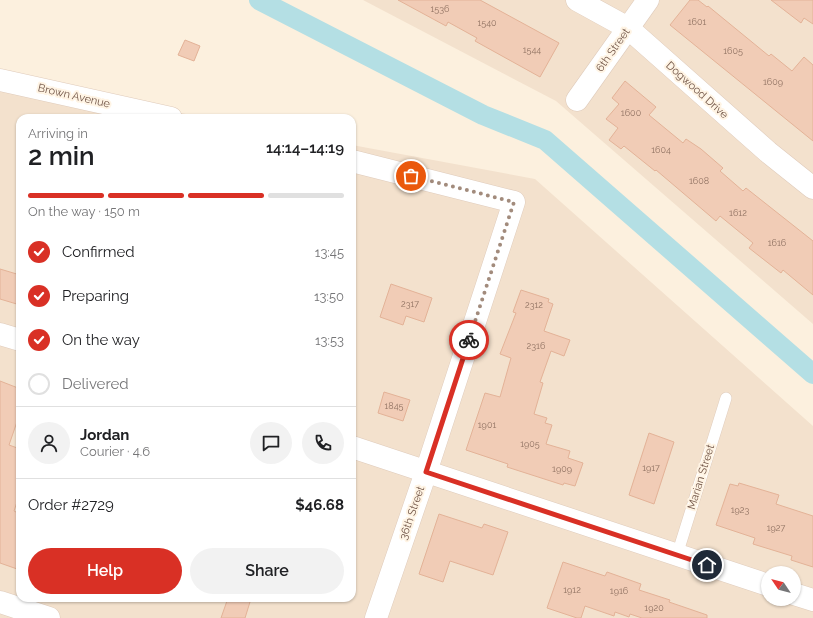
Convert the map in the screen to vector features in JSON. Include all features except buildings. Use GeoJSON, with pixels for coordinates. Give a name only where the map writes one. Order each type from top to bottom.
{"type":"FeatureCollection","features":[{"type":"Feature","properties":{"kind":"street","name":"Dogwood Drive"},"geometry":{"type":"LineString","coordinates":[[577,0],[628,28],[768,152],[813,188]]}},
{"type":"Feature","properties":{"kind":"street","name":"6th Street"},"geometry":{"type":"LineString","coordinates":[[577,100],[648,0]]}},
{"type":"Feature","properties":{"kind":"street","name":"Brown Avenue"},"geometry":{"type":"LineString","coordinates":[[0,80],[152,114]]}},
{"type":"Feature","properties":{"kind":"street","name":"36th Street"},"geometry":{"type":"LineString","coordinates":[[356,162],[514,202],[426,472],[376,618]]}},
{"type":"Feature","properties":{"kind":"street"},"geometry":{"type":"LineString","coordinates":[[0,334],[16,339]]}},
{"type":"Feature","properties":{"kind":"street"},"geometry":{"type":"LineString","coordinates":[[356,448],[761,583]]}},
{"type":"Feature","properties":{"kind":"street"},"geometry":{"type":"LineString","coordinates":[[801,596],[813,600]]}},
{"type":"Feature","properties":{"kind":"street"},"geometry":{"type":"LineString","coordinates":[[0,602],[49,618]]}},
{"type":"Feature","properties":{"kind":"lane","name":"Marian Street"},"geometry":{"type":"LineString","coordinates":[[677,555],[726,398]]}},
{"type":"Feature","properties":{"kind":"shaded area"},"geometry":{"type":"Polygon","coordinates":[[[363,0],[813,0],[813,324],[556,101],[363,0]]]}},
{"type":"Feature","properties":{"kind":"shaded area"},"geometry":{"type":"Polygon","coordinates":[[[0,79],[186,114],[16,114],[16,602],[356,602],[356,146],[535,179],[813,426],[813,618],[0,618],[0,79]]]}},
{"type":"Feature","properties":{"kind":"waterway"},"geometry":{"type":"LineString","coordinates":[[259,0],[483,115],[545,140],[813,374]]}},
{"type":"Feature","properties":{"kind":"way so far"},"geometry":{"type":"LineString","coordinates":[[411,176],[514,202],[469,340]]}},
{"type":"Feature","properties":{"kind":"route"},"geometry":{"type":"LineString","coordinates":[[469,340],[426,472],[707,565]]}}]}
